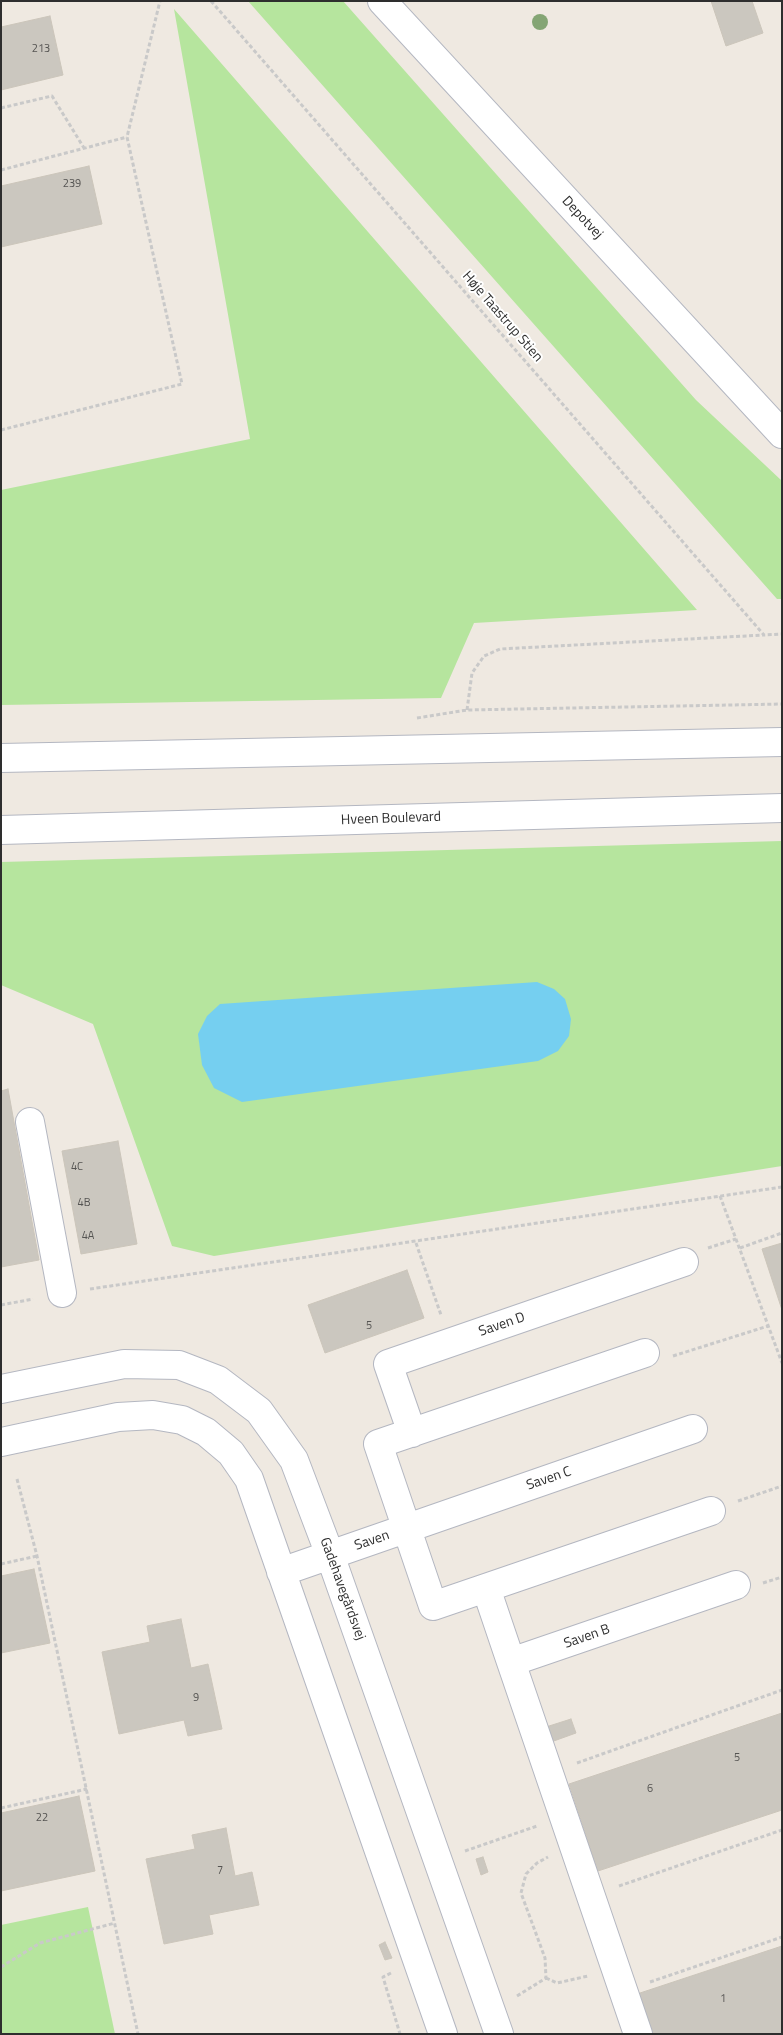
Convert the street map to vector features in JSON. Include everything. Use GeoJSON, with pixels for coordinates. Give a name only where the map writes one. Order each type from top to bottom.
{"type":"FeatureCollection","features":[{"type":"Feature","properties":{"kind":"street","name":"Depotvej"},"geometry":{"type":"LineString","coordinates":[[382,1],[782,434]]}},
{"type":"Feature","properties":{"kind":"street"},"geometry":{"type":"LineString","coordinates":[[1,758],[782,742]]}},
{"type":"Feature","properties":{"kind":"street","name":"Hveen Boulevard"},"geometry":{"type":"LineString","coordinates":[[1,830],[782,808]]}},
{"type":"Feature","properties":{"kind":"street"},"geometry":{"type":"LineString","coordinates":[[30,1122],[62,1293]]}},
{"type":"Feature","properties":{"kind":"street","name":"Saven D"},"geometry":{"type":"LineString","coordinates":[[412,1433],[388,1364],[684,1262]]}},
{"type":"Feature","properties":{"kind":"street"},"geometry":{"type":"LineString","coordinates":[[645,1353],[378,1444],[433,1606],[711,1511]]}},
{"type":"Feature","properties":{"kind":"street","name":"Gadehavegårdsvej"},"geometry":{"type":"LineString","coordinates":[[1,1390],[124,1364],[179,1365],[218,1380],[259,1411],[294,1460],[330,1555],[499,2034]]}},
{"type":"Feature","properties":{"kind":"street"},"geometry":{"type":"LineString","coordinates":[[1,1442],[118,1417],[153,1415],[182,1420],[206,1432],[231,1453],[249,1480],[443,2034]]}},
{"type":"Feature","properties":{"kind":"street","name":"Saven C"},"geometry":{"type":"LineString","coordinates":[[406,1529],[693,1428]]}},
{"type":"Feature","properties":{"kind":"street","name":"Saven"},"geometry":{"type":"LineString","coordinates":[[281,1572],[406,1529]]}},
{"type":"Feature","properties":{"kind":"street","name":"Saven B"},"geometry":{"type":"LineString","coordinates":[[511,1662],[736,1585]]}},
{"type":"Feature","properties":{"kind":"street"},"geometry":{"type":"LineString","coordinates":[[486,1588],[638,2034]]}},
{"type":"Feature","properties":{"kind":"path"},"geometry":{"type":"LineString","coordinates":[[1,430],[182,384],[127,137],[160,1]]}},
{"type":"Feature","properties":{"kind":"path","name":"Høje Taastrup Stien"},"geometry":{"type":"LineString","coordinates":[[211,1],[764,634]]}},
{"type":"Feature","properties":{"kind":"path"},"geometry":{"type":"LineString","coordinates":[[1,108],[52,96],[84,148]]}},
{"type":"Feature","properties":{"kind":"path"},"geometry":{"type":"LineString","coordinates":[[1,170],[127,137]]}},
{"type":"Feature","properties":{"kind":"path"},"geometry":{"type":"LineString","coordinates":[[782,634],[500,649],[484,656],[472,673],[467,710],[782,704]]}},
{"type":"Feature","properties":{"kind":"path"},"geometry":{"type":"LineString","coordinates":[[1,1305],[62,1293],[416,1243],[782,1187]]}},
{"type":"Feature","properties":{"kind":"path"},"geometry":{"type":"LineString","coordinates":[[720,1196],[768,1326],[780,1351],[782,1363]]}},
{"type":"Feature","properties":{"kind":"path"},"geometry":{"type":"LineString","coordinates":[[740,1248],[782,1233]]}},
{"type":"Feature","properties":{"kind":"path"},"geometry":{"type":"LineString","coordinates":[[416,1243],[450,1342]]}},
{"type":"Feature","properties":{"kind":"path"},"geometry":{"type":"LineString","coordinates":[[645,1353],[675,1356],[768,1326]]}},
{"type":"Feature","properties":{"kind":"path"},"geometry":{"type":"LineString","coordinates":[[17,1479],[37,1556],[138,2034]]}},
{"type":"Feature","properties":{"kind":"path"},"geometry":{"type":"LineString","coordinates":[[711,1511],[782,1486]]}},
{"type":"Feature","properties":{"kind":"path"},"geometry":{"type":"LineString","coordinates":[[1,1564],[37,1556]]}},
{"type":"Feature","properties":{"kind":"path"},"geometry":{"type":"LineString","coordinates":[[549,1773],[782,1690]]}},
{"type":"Feature","properties":{"kind":"path"},"geometry":{"type":"LineString","coordinates":[[1,1808],[86,1789]]}},
{"type":"Feature","properties":{"kind":"path"},"geometry":{"type":"LineString","coordinates":[[438,1861],[564,1817]]}},
{"type":"Feature","properties":{"kind":"path"},"geometry":{"type":"LineString","coordinates":[[590,1895],[782,1830]]}},
{"type":"Feature","properties":{"kind":"path"},"geometry":{"type":"LineString","coordinates":[[546,1978],[545,1958],[521,1893],[526,1874],[538,1862],[573,1845]]}},
{"type":"Feature","properties":{"kind":"path"},"geometry":{"type":"LineString","coordinates":[[1,1967],[40,1943],[115,1923]]}},
{"type":"Feature","properties":{"kind":"path"},"geometry":{"type":"LineString","coordinates":[[546,1978],[557,1983],[619,1980],[782,1937]]}},
{"type":"Feature","properties":{"kind":"path"},"geometry":{"type":"LineString","coordinates":[[517,1996],[546,1978]]}},
{"type":"Feature","properties":{"kind":"path"},"geometry":{"type":"LineString","coordinates":[[386,1989],[400,2034]]}},
{"type":"Feature","properties":{"kind":"green space"},"geometry":{"type":"Polygon","coordinates":[[[248,1],[343,1],[696,400],[782,481],[782,599],[777,599],[248,1]]]}},
{"type":"Feature","properties":{"kind":"green space"},"geometry":{"type":"Polygon","coordinates":[[[174,9],[697,610],[474,623],[441,698],[1,705],[1,490],[250,439],[174,9]]]}},
{"type":"Feature","properties":{"kind":"green space"},"geometry":{"type":"Polygon","coordinates":[[[782,841],[782,1166],[214,1256],[172,1246],[93,1024],[1,985],[1,862],[782,841]]]}},
{"type":"Feature","properties":{"kind":"green space"},"geometry":{"type":"Polygon","coordinates":[[[88,1907],[115,2034],[1,2034],[1,1925],[88,1907]]]}},
{"type":"Feature","properties":{"kind":"water"},"geometry":{"type":"Polygon","coordinates":[[[537,982],[554,989],[565,999],[571,1019],[569,1036],[558,1051],[538,1061],[242,1102],[214,1088],[202,1065],[198,1034],[207,1016],[220,1004],[537,982]]]}},
{"type":"Feature","properties":{"kind":"building"},"geometry":{"type":"Polygon","coordinates":[[[711,1],[752,1],[763,33],[726,46],[711,1]]]}},
{"type":"Feature","properties":{"kind":"building"},"geometry":{"type":"Polygon","coordinates":[[[50,16],[63,75],[1,90],[1,27],[50,16]]]}},
{"type":"Feature","properties":{"kind":"building"},"geometry":{"type":"Polygon","coordinates":[[[89,166],[102,224],[1,247],[1,186],[89,166]]]}},
{"type":"Feature","properties":{"kind":"building"},"geometry":{"type":"Polygon","coordinates":[[[8,1089],[39,1260],[1,1267],[1,1091],[8,1089]]]}},
{"type":"Feature","properties":{"kind":"building"},"geometry":{"type":"Polygon","coordinates":[[[118,1141],[137,1244],[81,1254],[62,1151],[118,1141]]]}},
{"type":"Feature","properties":{"kind":"building"},"geometry":{"type":"Polygon","coordinates":[[[782,1243],[782,1310],[762,1249],[782,1243]]]}},
{"type":"Feature","properties":{"kind":"building"},"geometry":{"type":"Polygon","coordinates":[[[407,1270],[424,1318],[325,1353],[308,1305],[407,1270]]]}},
{"type":"Feature","properties":{"kind":"building"},"geometry":{"type":"Polygon","coordinates":[[[34,1569],[50,1643],[1,1653],[1,1576],[34,1569]]]}},
{"type":"Feature","properties":{"kind":"building"},"geometry":{"type":"Polygon","coordinates":[[[181,1619],[191,1668],[208,1664],[222,1729],[188,1736],[184,1720],[119,1734],[102,1652],[150,1642],[147,1626],[181,1619]]]}},
{"type":"Feature","properties":{"kind":"building"},"geometry":{"type":"Polygon","coordinates":[[[782,1713],[782,1810],[598,1871],[569,1784],[782,1713]]]}},
{"type":"Feature","properties":{"kind":"building"},"geometry":{"type":"Polygon","coordinates":[[[571,1719],[576,1733],[551,1742],[546,1727],[571,1719]]]}},
{"type":"Feature","properties":{"kind":"building"},"geometry":{"type":"Polygon","coordinates":[[[79,1796],[95,1871],[1,1891],[1,1813],[79,1796]]]}},
{"type":"Feature","properties":{"kind":"building"},"geometry":{"type":"Polygon","coordinates":[[[226,1828],[235,1876],[252,1872],[259,1905],[209,1915],[213,1934],[164,1944],[146,1859],[195,1849],[192,1835],[226,1828]]]}},
{"type":"Feature","properties":{"kind":"building"},"geometry":{"type":"Polygon","coordinates":[[[483,1857],[488,1872],[481,1875],[476,1859],[483,1857]]]}},
{"type":"Feature","properties":{"kind":"building"},"geometry":{"type":"Polygon","coordinates":[[[385,1942],[392,1958],[385,1960],[379,1945],[385,1942]]]}},
{"type":"Feature","properties":{"kind":"building"},"geometry":{"type":"Polygon","coordinates":[[[782,1946],[782,2034],[650,2034],[637,1994],[782,1946]]]}}]}
